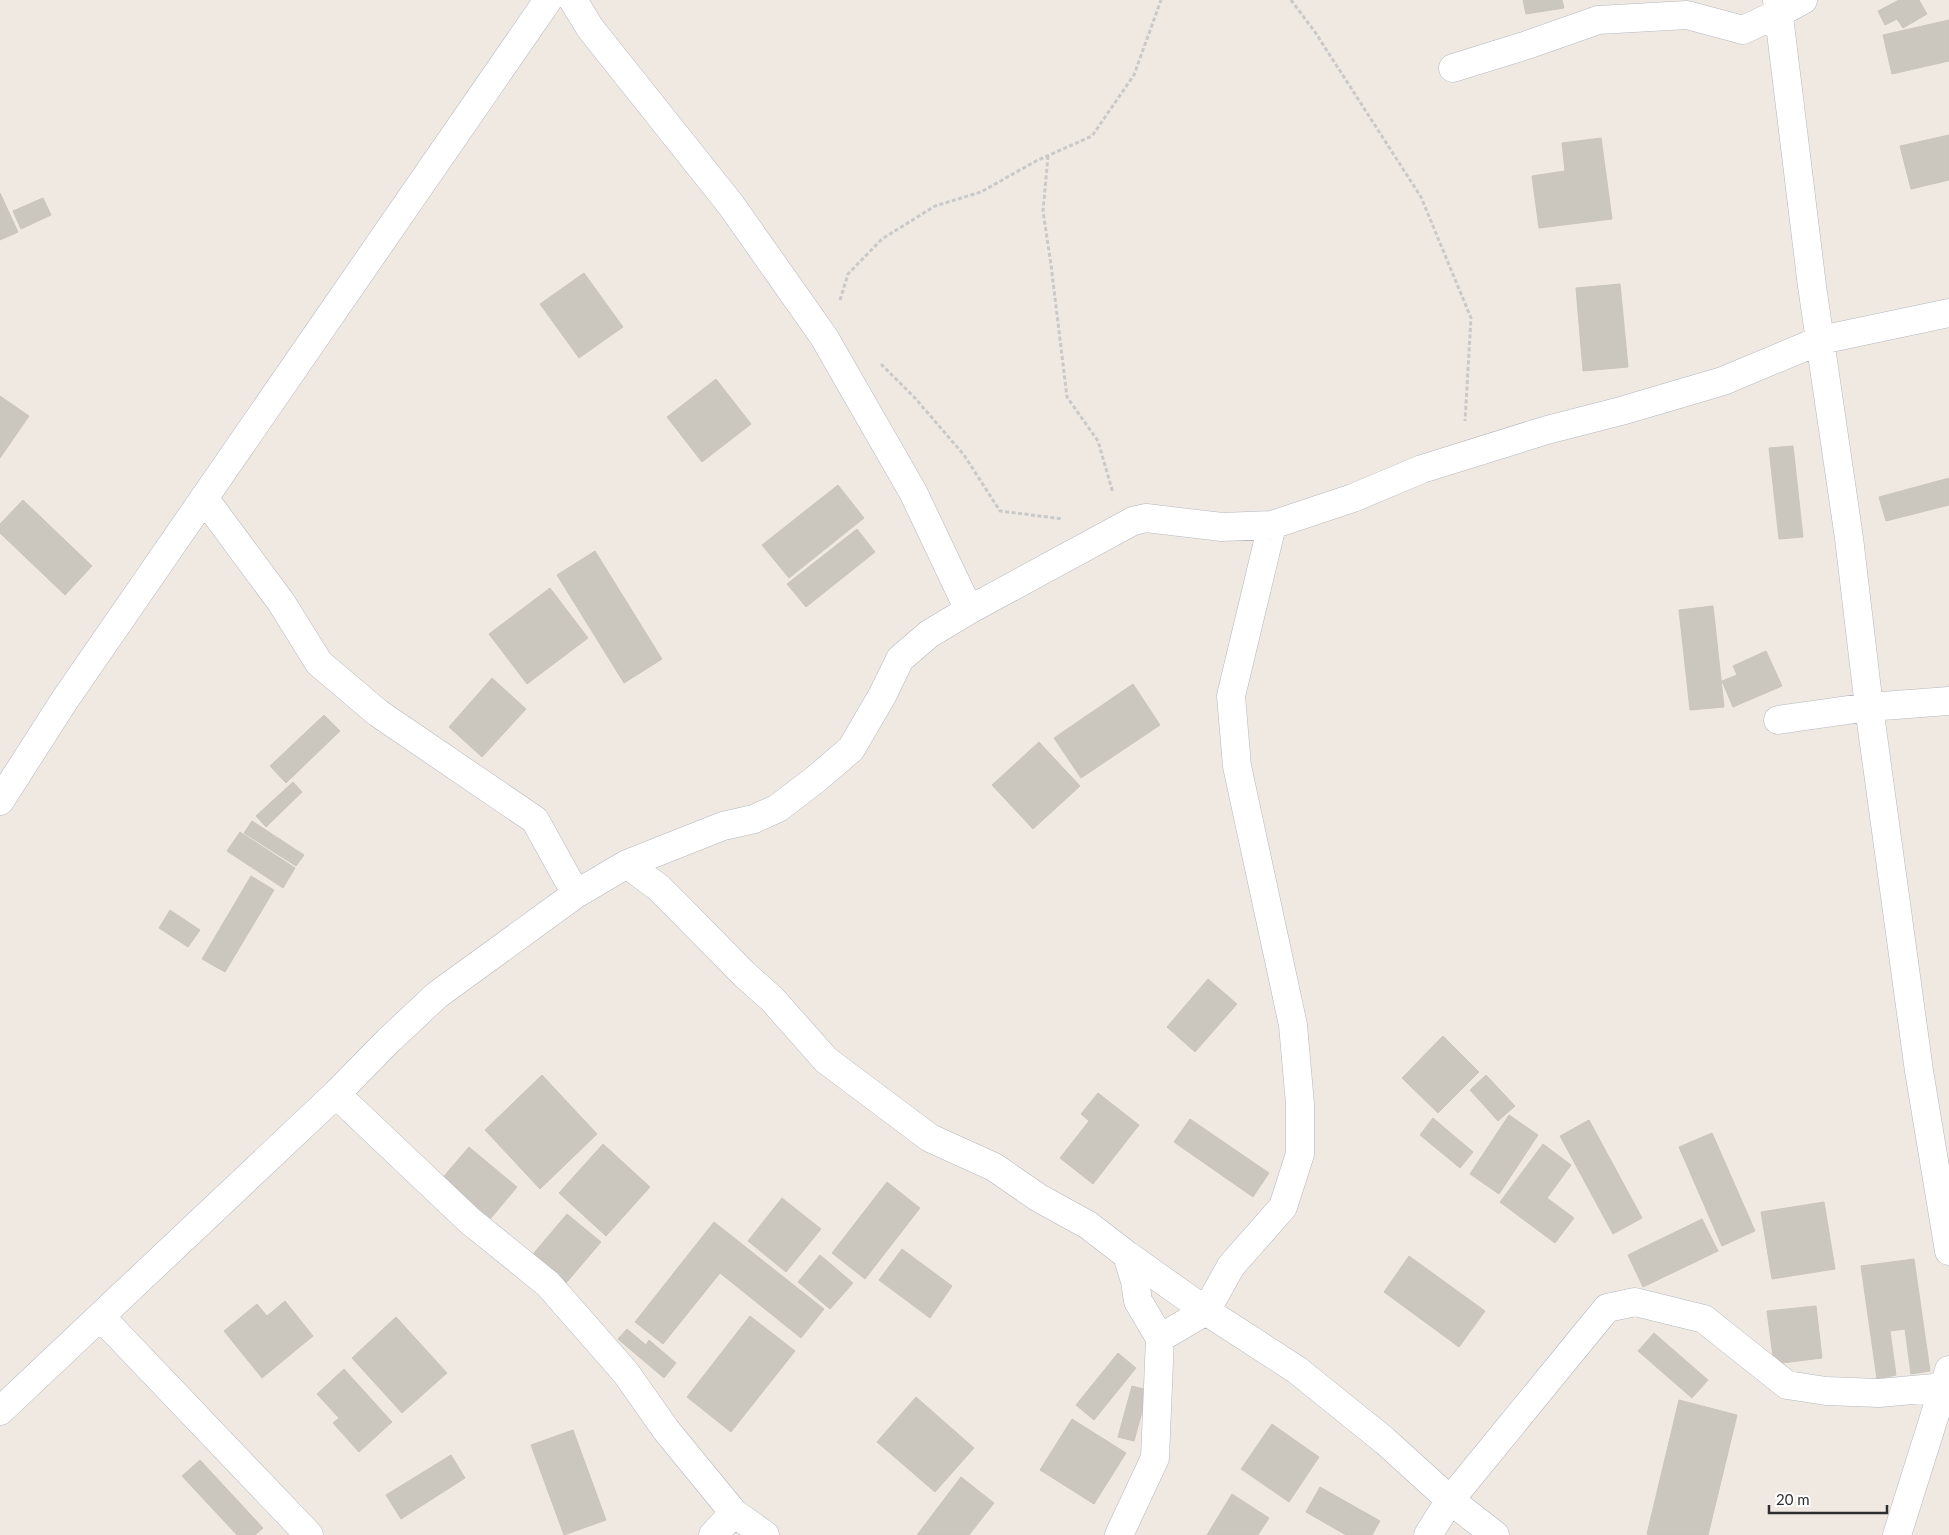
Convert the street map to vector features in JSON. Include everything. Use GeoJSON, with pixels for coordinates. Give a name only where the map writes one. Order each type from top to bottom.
{"type":"FeatureCollection","features":[{"type":"Feature","properties":{"kind":"street"},"geometry":{"type":"LineString","coordinates":[[0,801],[64,701],[548,0]]}},
{"type":"Feature","properties":{"kind":"street"},"geometry":{"type":"LineString","coordinates":[[573,0],[590,28],[730,205],[824,337],[913,492],[969,610]]}},
{"type":"Feature","properties":{"kind":"street"},"geometry":{"type":"LineString","coordinates":[[1453,68],[1598,20],[1687,14],[1743,30],[1777,7],[1803,0]]}},
{"type":"Feature","properties":{"kind":"street"},"geometry":{"type":"LineString","coordinates":[[1777,7],[1812,286],[1848,538],[1869,708],[1919,1071],[1949,1250]]}},
{"type":"Feature","properties":{"kind":"street"},"geometry":{"type":"LineString","coordinates":[[0,1411],[336,1094],[388,1041],[437,996],[576,894],[627,864],[723,826],[754,820],[778,808],[852,749],[882,696],[900,659],[929,634],[969,610],[1133,521],[1146,518],[1222,527],[1272,525],[1352,498],[1422,469],[1547,430],[1621,411],[1723,381],[1821,340],[1949,313]]}},
{"type":"Feature","properties":{"kind":"street"},"geometry":{"type":"LineString","coordinates":[[204,498],[281,602],[319,663],[378,713],[536,820],[576,894]]}},
{"type":"Feature","properties":{"kind":"street"},"geometry":{"type":"LineString","coordinates":[[1160,1338],[1206,1312],[1231,1266],[1283,1207],[1300,1154],[1300,1104],[1293,1026],[1237,766],[1231,696],[1272,525]]}},
{"type":"Feature","properties":{"kind":"street"},"geometry":{"type":"LineString","coordinates":[[1778,720],[1949,700]]}},
{"type":"Feature","properties":{"kind":"street"},"geometry":{"type":"LineString","coordinates":[[627,864],[659,888],[744,974],[772,999],[826,1060],[930,1138],[994,1167],[1039,1198],[1088,1225],[1206,1312],[1297,1370],[1385,1441],[1450,1500],[1494,1535]]}},
{"type":"Feature","properties":{"kind":"street"},"geometry":{"type":"LineString","coordinates":[[336,1094],[469,1220],[548,1284],[626,1373],[666,1430],[734,1513],[765,1535]]}},
{"type":"Feature","properties":{"kind":"street"},"geometry":{"type":"LineString","coordinates":[[1119,1535],[1155,1458],[1160,1338],[1138,1300],[1135,1280],[1127,1255]]}},
{"type":"Feature","properties":{"kind":"street"},"geometry":{"type":"LineString","coordinates":[[1428,1535],[1450,1500],[1607,1308],[1635,1302],[1704,1319],[1788,1385],[1826,1391],[1879,1393],[1948,1382],[1897,1535]]}},
{"type":"Feature","properties":{"kind":"street"},"geometry":{"type":"LineString","coordinates":[[101,1317],[310,1535]]}},
{"type":"Feature","properties":{"kind":"street"},"geometry":{"type":"LineString","coordinates":[[713,1535],[734,1513]]}},
{"type":"Feature","properties":{"kind":"path"},"geometry":{"type":"LineString","coordinates":[[838,308],[848,274],[882,239],[935,206],[982,192],[1048,156],[1092,136],[1134,75],[1161,0]]}},
{"type":"Feature","properties":{"kind":"path"},"geometry":{"type":"LineString","coordinates":[[1291,0],[1315,32],[1421,197],[1471,318],[1463,456]]}},
{"type":"Feature","properties":{"kind":"path"},"geometry":{"type":"LineString","coordinates":[[1048,156],[1042,211],[1051,265],[1067,397],[1098,441],[1114,499],[1126,524]]}},
{"type":"Feature","properties":{"kind":"path"},"geometry":{"type":"LineString","coordinates":[[880,363],[915,398],[964,456],[1000,511],[1069,520]]}},
{"type":"Feature","properties":{"kind":"building"},"geometry":{"type":"Polygon","coordinates":[[[1523,0],[1562,0],[1564,8],[1526,14],[1523,0]]]}},
{"type":"Feature","properties":{"kind":"building"},"geometry":{"type":"Polygon","coordinates":[[[1899,0],[1919,0],[1927,14],[1903,28],[1897,19],[1885,25],[1878,11],[1899,0]]]}},
{"type":"Feature","properties":{"kind":"building"},"geometry":{"type":"Polygon","coordinates":[[[1949,20],[1949,61],[1892,74],[1883,35],[1949,20]]]}},
{"type":"Feature","properties":{"kind":"building"},"geometry":{"type":"Polygon","coordinates":[[[1949,135],[1949,180],[1911,189],[1900,146],[1949,135]]]}},
{"type":"Feature","properties":{"kind":"building"},"geometry":{"type":"Polygon","coordinates":[[[1601,138],[1612,219],[1539,228],[1532,176],[1565,171],[1562,143],[1601,138]]]}},
{"type":"Feature","properties":{"kind":"building"},"geometry":{"type":"Polygon","coordinates":[[[0,193],[18,232],[0,240],[0,193]]]}},
{"type":"Feature","properties":{"kind":"building"},"geometry":{"type":"Polygon","coordinates":[[[43,198],[51,215],[21,229],[13,211],[43,198]]]}},
{"type":"Feature","properties":{"kind":"building"},"geometry":{"type":"Polygon","coordinates":[[[584,273],[623,327],[579,358],[540,304],[584,273]]]}},
{"type":"Feature","properties":{"kind":"building"},"geometry":{"type":"Polygon","coordinates":[[[1620,284],[1628,367],[1583,371],[1576,288],[1620,284]]]}},
{"type":"Feature","properties":{"kind":"building"},"geometry":{"type":"Polygon","coordinates":[[[716,379],[751,424],[702,462],[667,417],[716,379]]]}},
{"type":"Feature","properties":{"kind":"building"},"geometry":{"type":"Polygon","coordinates":[[[0,396],[29,416],[0,458],[0,396]]]}},
{"type":"Feature","properties":{"kind":"building"},"geometry":{"type":"Polygon","coordinates":[[[1793,446],[1803,537],[1779,539],[1769,448],[1793,446]]]}},
{"type":"Feature","properties":{"kind":"building"},"geometry":{"type":"Polygon","coordinates":[[[1949,478],[1949,505],[1886,521],[1879,497],[1949,478]]]}},
{"type":"Feature","properties":{"kind":"building"},"geometry":{"type":"Polygon","coordinates":[[[838,485],[864,518],[789,578],[762,545],[838,485]]]}},
{"type":"Feature","properties":{"kind":"building"},"geometry":{"type":"Polygon","coordinates":[[[23,500],[92,566],[65,595],[0,533],[0,524],[23,500]]]}},
{"type":"Feature","properties":{"kind":"building"},"geometry":{"type":"Polygon","coordinates":[[[857,529],[875,552],[806,607],[787,584],[857,529]]]}},
{"type":"Feature","properties":{"kind":"building"},"geometry":{"type":"Polygon","coordinates":[[[595,551],[662,659],[624,683],[557,575],[595,551]]]}},
{"type":"Feature","properties":{"kind":"building"},"geometry":{"type":"Polygon","coordinates":[[[550,588],[588,638],[527,684],[489,634],[550,588]]]}},
{"type":"Feature","properties":{"kind":"building"},"geometry":{"type":"Polygon","coordinates":[[[1713,606],[1724,707],[1690,710],[1679,610],[1713,606]]]}},
{"type":"Feature","properties":{"kind":"building"},"geometry":{"type":"Polygon","coordinates":[[[1766,651],[1782,686],[1733,707],[1722,681],[1737,675],[1733,666],[1766,651]]]}},
{"type":"Feature","properties":{"kind":"building"},"geometry":{"type":"Polygon","coordinates":[[[492,678],[526,709],[482,757],[449,727],[492,678]]]}},
{"type":"Feature","properties":{"kind":"building"},"geometry":{"type":"Polygon","coordinates":[[[1133,684],[1160,725],[1081,778],[1054,738],[1133,684]]]}},
{"type":"Feature","properties":{"kind":"building"},"geometry":{"type":"Polygon","coordinates":[[[324,715],[340,731],[286,783],[270,766],[324,715]]]}},
{"type":"Feature","properties":{"kind":"building"},"geometry":{"type":"Polygon","coordinates":[[[1039,742],[1080,786],[1033,829],[992,785],[1039,742]]]}},
{"type":"Feature","properties":{"kind":"building"},"geometry":{"type":"Polygon","coordinates":[[[293,782],[302,792],[266,827],[256,816],[293,782]]]}},
{"type":"Feature","properties":{"kind":"building"},"geometry":{"type":"Polygon","coordinates":[[[252,821],[304,855],[296,866],[244,833],[252,821]]]}},
{"type":"Feature","properties":{"kind":"building"},"geometry":{"type":"Polygon","coordinates":[[[240,832],[295,868],[283,888],[227,851],[240,832]]]}},
{"type":"Feature","properties":{"kind":"building"},"geometry":{"type":"Polygon","coordinates":[[[251,876],[274,890],[225,972],[202,959],[251,876]]]}},
{"type":"Feature","properties":{"kind":"building"},"geometry":{"type":"Polygon","coordinates":[[[170,910],[200,930],[188,947],[159,928],[170,910]]]}},
{"type":"Feature","properties":{"kind":"building"},"geometry":{"type":"Polygon","coordinates":[[[1208,979],[1237,1004],[1195,1052],[1167,1027],[1208,979]]]}},
{"type":"Feature","properties":{"kind":"building"},"geometry":{"type":"Polygon","coordinates":[[[1443,1036],[1479,1072],[1438,1113],[1402,1078],[1443,1036]]]}},
{"type":"Feature","properties":{"kind":"building"},"geometry":{"type":"Polygon","coordinates":[[[542,1075],[597,1134],[540,1189],[485,1130],[542,1075]]]}},
{"type":"Feature","properties":{"kind":"building"},"geometry":{"type":"Polygon","coordinates":[[[1486,1075],[1515,1106],[1498,1121],[1470,1090],[1486,1075]]]}},
{"type":"Feature","properties":{"kind":"building"},"geometry":{"type":"Polygon","coordinates":[[[1098,1093],[1139,1125],[1093,1184],[1060,1158],[1089,1121],[1081,1114],[1098,1093]]]}},
{"type":"Feature","properties":{"kind":"building"},"geometry":{"type":"Polygon","coordinates":[[[1509,1115],[1538,1135],[1499,1194],[1470,1174],[1509,1115]]]}},
{"type":"Feature","properties":{"kind":"building"},"geometry":{"type":"Polygon","coordinates":[[[1433,1118],[1473,1152],[1460,1168],[1420,1135],[1433,1118]]]}},
{"type":"Feature","properties":{"kind":"building"},"geometry":{"type":"Polygon","coordinates":[[[1190,1119],[1269,1173],[1253,1197],[1174,1142],[1190,1119]]]}},
{"type":"Feature","properties":{"kind":"building"},"geometry":{"type":"Polygon","coordinates":[[[1589,1120],[1642,1218],[1613,1234],[1560,1136],[1589,1120]]]}},
{"type":"Feature","properties":{"kind":"building"},"geometry":{"type":"Polygon","coordinates":[[[1712,1133],[1755,1231],[1722,1246],[1679,1147],[1712,1133]]]}},
{"type":"Feature","properties":{"kind":"building"},"geometry":{"type":"Polygon","coordinates":[[[603,1144],[650,1187],[606,1236],[559,1193],[603,1144]]]}},
{"type":"Feature","properties":{"kind":"building"},"geometry":{"type":"Polygon","coordinates":[[[1543,1144],[1571,1165],[1547,1198],[1574,1218],[1555,1243],[1500,1202],[1543,1144]]]}},
{"type":"Feature","properties":{"kind":"building"},"geometry":{"type":"Polygon","coordinates":[[[469,1147],[517,1187],[486,1224],[439,1182],[469,1147]]]}},
{"type":"Feature","properties":{"kind":"building"},"geometry":{"type":"Polygon","coordinates":[[[887,1182],[920,1208],[865,1279],[832,1253],[887,1182]]]}},
{"type":"Feature","properties":{"kind":"building"},"geometry":{"type":"Polygon","coordinates":[[[782,1198],[821,1229],[786,1272],[748,1241],[782,1198]]]}},
{"type":"Feature","properties":{"kind":"building"},"geometry":{"type":"Polygon","coordinates":[[[1824,1202],[1835,1269],[1772,1279],[1761,1212],[1824,1202]]]}},
{"type":"Feature","properties":{"kind":"building"},"geometry":{"type":"Polygon","coordinates":[[[567,1214],[601,1242],[561,1289],[528,1260],[567,1214]]]}},
{"type":"Feature","properties":{"kind":"building"},"geometry":{"type":"Polygon","coordinates":[[[1702,1219],[1718,1251],[1643,1287],[1628,1255],[1702,1219]]]}},
{"type":"Feature","properties":{"kind":"building"},"geometry":{"type":"Polygon","coordinates":[[[714,1222],[824,1309],[801,1338],[720,1273],[663,1344],[635,1322],[714,1222]]]}},
{"type":"Feature","properties":{"kind":"building"},"geometry":{"type":"Polygon","coordinates":[[[902,1249],[952,1286],[930,1318],[879,1280],[902,1249]]]}},
{"type":"Feature","properties":{"kind":"building"},"geometry":{"type":"Polygon","coordinates":[[[820,1255],[853,1283],[830,1309],[798,1282],[820,1255]]]}},
{"type":"Feature","properties":{"kind":"building"},"geometry":{"type":"Polygon","coordinates":[[[1409,1256],[1485,1311],[1459,1347],[1384,1292],[1409,1256]]]}},
{"type":"Feature","properties":{"kind":"building"},"geometry":{"type":"Polygon","coordinates":[[[1914,1259],[1930,1371],[1911,1374],[1905,1329],[1890,1331],[1896,1375],[1877,1379],[1861,1266],[1914,1259]]]}},
{"type":"Feature","properties":{"kind":"building"},"geometry":{"type":"Polygon","coordinates":[[[285,1301],[313,1336],[262,1378],[224,1331],[257,1304],[267,1316],[285,1301]]]}},
{"type":"Feature","properties":{"kind":"building"},"geometry":{"type":"Polygon","coordinates":[[[1816,1306],[1822,1358],[1774,1364],[1767,1311],[1816,1306]]]}},
{"type":"Feature","properties":{"kind":"building"},"geometry":{"type":"Polygon","coordinates":[[[750,1316],[795,1351],[731,1432],[687,1397],[750,1316]]]}},
{"type":"Feature","properties":{"kind":"building"},"geometry":{"type":"Polygon","coordinates":[[[396,1317],[447,1373],[402,1413],[352,1358],[396,1317]]]}},
{"type":"Feature","properties":{"kind":"building"},"geometry":{"type":"Polygon","coordinates":[[[627,1329],[646,1345],[649,1340],[676,1363],[664,1378],[618,1339],[627,1329]]]}},
{"type":"Feature","properties":{"kind":"building"},"geometry":{"type":"Polygon","coordinates":[[[1654,1333],[1708,1380],[1692,1398],[1638,1351],[1654,1333]]]}},
{"type":"Feature","properties":{"kind":"building"},"geometry":{"type":"Polygon","coordinates":[[[1118,1353],[1136,1368],[1094,1420],[1076,1405],[1118,1353]]]}},
{"type":"Feature","properties":{"kind":"building"},"geometry":{"type":"Polygon","coordinates":[[[344,1369],[392,1422],[359,1452],[333,1423],[339,1418],[317,1394],[344,1369]]]}},
{"type":"Feature","properties":{"kind":"building"},"geometry":{"type":"Polygon","coordinates":[[[1132,1386],[1148,1390],[1134,1441],[1118,1437],[1132,1386]]]}},
{"type":"Feature","properties":{"kind":"building"},"geometry":{"type":"Polygon","coordinates":[[[916,1397],[974,1448],[935,1492],[877,1442],[916,1397]]]}},
{"type":"Feature","properties":{"kind":"building"},"geometry":{"type":"Polygon","coordinates":[[[1679,1400],[1737,1415],[1708,1535],[1650,1535],[1647,1534],[1679,1400]]]}},
{"type":"Feature","properties":{"kind":"building"},"geometry":{"type":"Polygon","coordinates":[[[1072,1419],[1126,1453],[1094,1504],[1040,1470],[1072,1419]]]}},
{"type":"Feature","properties":{"kind":"building"},"geometry":{"type":"Polygon","coordinates":[[[1272,1424],[1319,1457],[1289,1502],[1241,1469],[1272,1424]]]}},
{"type":"Feature","properties":{"kind":"building"},"geometry":{"type":"Polygon","coordinates":[[[573,1430],[606,1520],[564,1535],[531,1445],[573,1430]]]}},
{"type":"Feature","properties":{"kind":"building"},"geometry":{"type":"Polygon","coordinates":[[[451,1455],[465,1478],[401,1519],[386,1495],[451,1455]]]}},
{"type":"Feature","properties":{"kind":"building"},"geometry":{"type":"Polygon","coordinates":[[[200,1460],[263,1528],[255,1535],[237,1535],[182,1476],[200,1460]]]}},
{"type":"Feature","properties":{"kind":"building"},"geometry":{"type":"Polygon","coordinates":[[[961,1477],[994,1503],[969,1535],[917,1535],[961,1477]]]}},
{"type":"Feature","properties":{"kind":"building"},"geometry":{"type":"Polygon","coordinates":[[[1320,1487],[1380,1521],[1372,1535],[1346,1535],[1306,1512],[1320,1487]]]}},
{"type":"Feature","properties":{"kind":"building"},"geometry":{"type":"Polygon","coordinates":[[[1232,1494],[1269,1518],[1258,1535],[1207,1535],[1232,1494]]]}}]}
